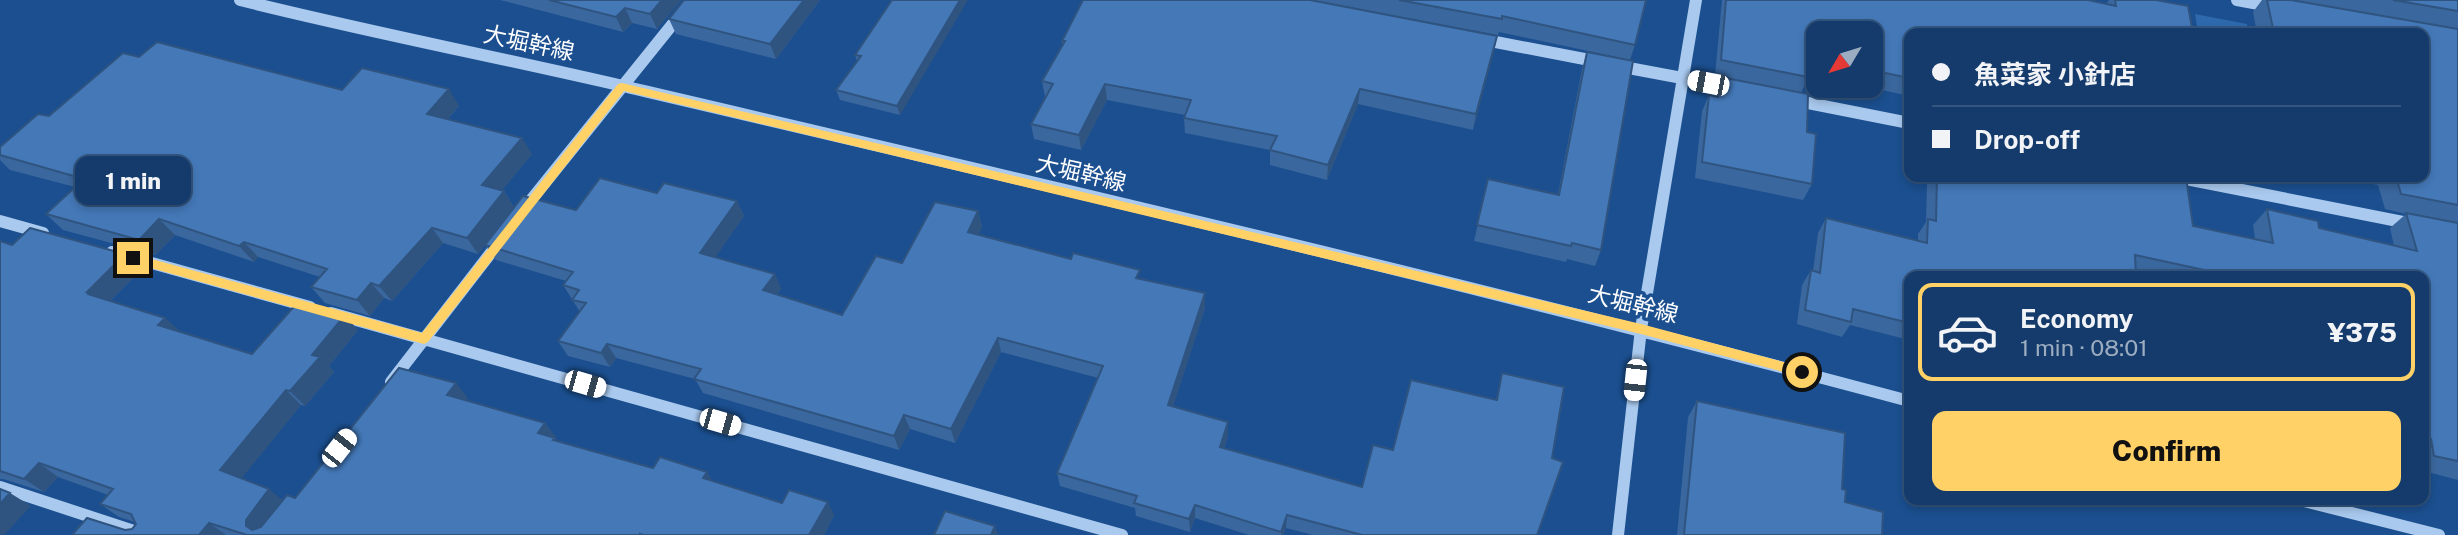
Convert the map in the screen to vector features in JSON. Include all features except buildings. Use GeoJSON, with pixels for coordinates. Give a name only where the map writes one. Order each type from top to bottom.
{"type":"FeatureCollection","features":[{"type":"Feature","properties":{"kind":"street","name":"大堀幹線"},"geometry":{"type":"LineString","coordinates":[[240,0],[363,31],[622,86],[1641,329],[1904,400]]}},
{"type":"Feature","properties":{"kind":"street"},"geometry":{"type":"LineString","coordinates":[[382,393],[692,0]]}},
{"type":"Feature","properties":{"kind":"street"},"geometry":{"type":"LineString","coordinates":[[1618,535],[1641,329],[1696,0]]}},
{"type":"Feature","properties":{"kind":"street"},"geometry":{"type":"LineString","coordinates":[[2237,0],[2290,9]]}},
{"type":"Feature","properties":{"kind":"street"},"geometry":{"type":"LineString","coordinates":[[1466,37],[1736,89]]}},
{"type":"Feature","properties":{"kind":"street"},"geometry":{"type":"LineString","coordinates":[[1776,97],[1904,122]]}},
{"type":"Feature","properties":{"kind":"street"},"geometry":{"type":"LineString","coordinates":[[2201,182],[2431,228]]}},
{"type":"Feature","properties":{"kind":"street"},"geometry":{"type":"LineString","coordinates":[[0,221],[53,236]]}},
{"type":"Feature","properties":{"kind":"street"},"geometry":{"type":"LineString","coordinates":[[93,247],[1122,535]]}},
{"type":"Feature","properties":{"kind":"street"},"geometry":{"type":"LineString","coordinates":[[0,487],[146,535]]}},
{"type":"Feature","properties":{"kind":"street"},"geometry":{"type":"LineString","coordinates":[[2320,505],[2439,535]]}},
{"type":"Feature","properties":{"kind":"shaded area"},"geometry":{"type":"Polygon","coordinates":[[[2195,14],[2247,24],[2248,28],[2197,28],[2195,14]]]}},
{"type":"Feature","properties":{"kind":"route"},"geometry":{"type":"LineString","coordinates":[[133,258],[424,339],[622,86],[1641,329],[1802,372]]}}]}
